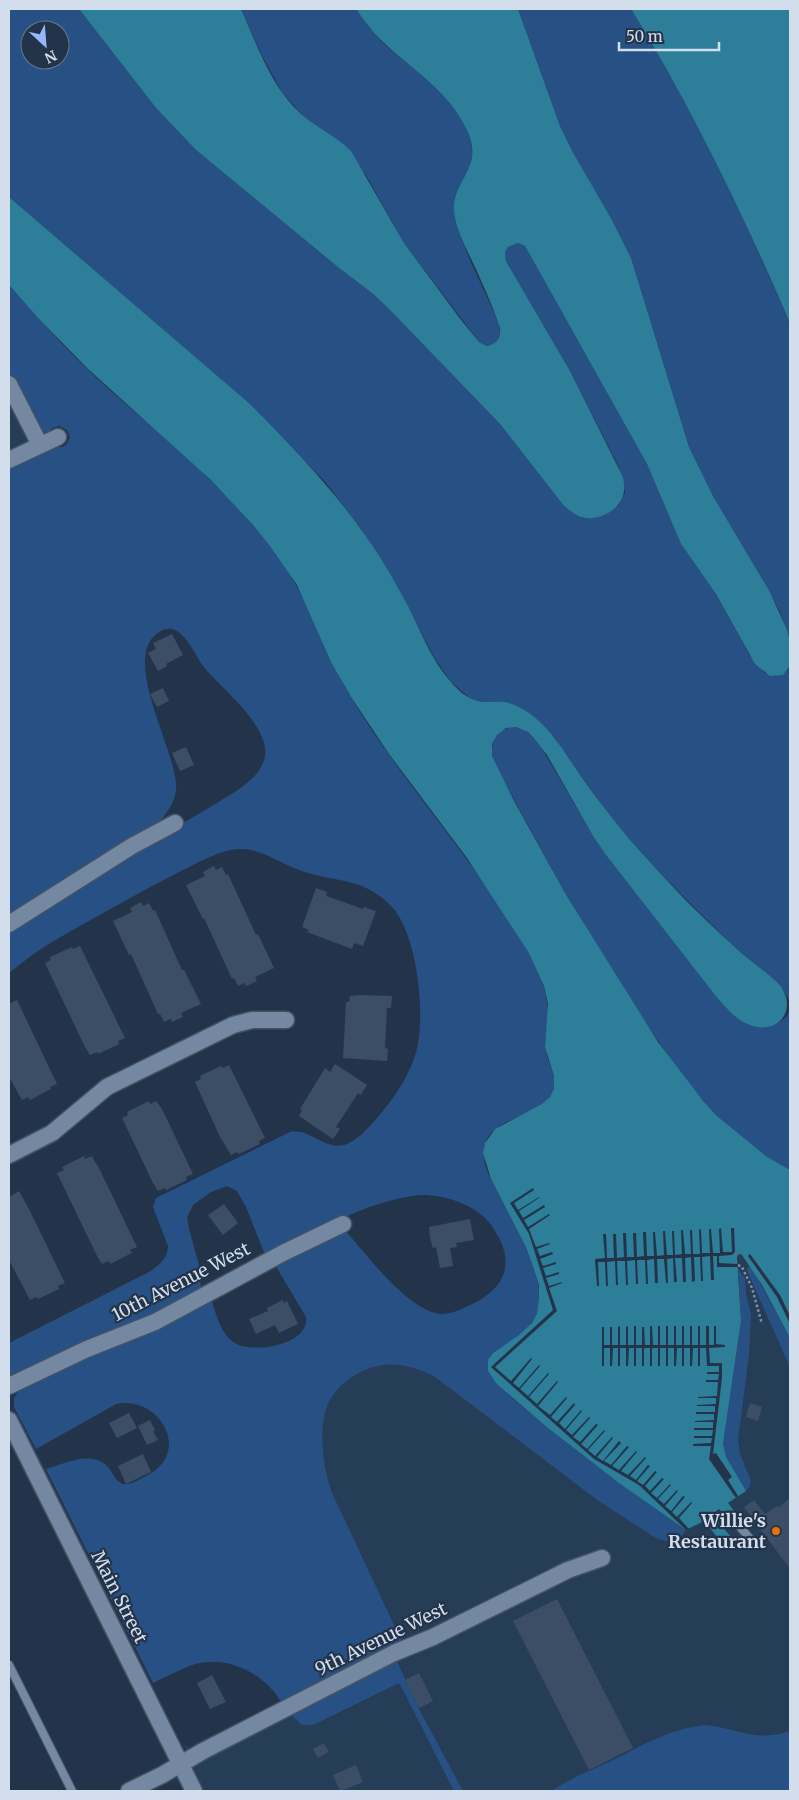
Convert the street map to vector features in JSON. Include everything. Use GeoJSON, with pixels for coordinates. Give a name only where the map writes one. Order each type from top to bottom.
{"type":"FeatureCollection","features":[{"type":"Feature","properties":{"kind":"street"},"geometry":{"type":"LineString","coordinates":[[9,384],[40,445]]}},
{"type":"Feature","properties":{"kind":"street"},"geometry":{"type":"LineString","coordinates":[[9,460],[58,437]]}},
{"type":"Feature","properties":{"kind":"street"},"geometry":{"type":"LineString","coordinates":[[9,924],[132,846],[175,823]]}},
{"type":"Feature","properties":{"kind":"street"},"geometry":{"type":"LineString","coordinates":[[9,1155],[52,1133],[107,1088],[233,1025],[252,1020],[286,1020]]}},
{"type":"Feature","properties":{"kind":"street","name":"10th Avenue West"},"geometry":{"type":"LineString","coordinates":[[9,1386],[87,1349],[155,1322],[283,1253],[344,1224]]}},
{"type":"Feature","properties":{"kind":"street","name":"Main Street"},"geometry":{"type":"LineString","coordinates":[[9,1420],[194,1791]]}},
{"type":"Feature","properties":{"kind":"street","name":"9th Avenue West"},"geometry":{"type":"LineString","coordinates":[[129,1791],[394,1653],[433,1637],[568,1570],[602,1558]]}},
{"type":"Feature","properties":{"kind":"lane"},"geometry":{"type":"LineString","coordinates":[[730,1514],[751,1540]]}},
{"type":"Feature","properties":{"kind":"lane"},"geometry":{"type":"LineString","coordinates":[[9,1665],[72,1791]]}},
{"type":"Feature","properties":{"kind":"path"},"geometry":{"type":"LineString","coordinates":[[738,1265],[742,1266],[752,1288],[762,1324]]}},
{"type":"Feature","properties":{"kind":"shaded area"},"geometry":{"type":"Polygon","coordinates":[[[9,9],[79,9],[156,108],[196,150],[388,308],[500,424],[564,506],[618,506],[625,492],[618,465],[570,371],[506,261],[505,252],[508,247],[518,243],[525,246],[647,464],[681,544],[716,594],[750,656],[765,673],[786,672],[790,666],[790,1006],[789,1000],[780,985],[730,943],[648,861],[611,818],[554,737],[512,704],[472,700],[451,682],[435,659],[396,585],[362,530],[326,483],[249,403],[9,197],[9,9]]]}},
{"type":"Feature","properties":{"kind":"shaded area"},"geometry":{"type":"Polygon","coordinates":[[[79,9],[241,9],[259,51],[281,91],[301,114],[351,151],[404,243],[461,320],[479,342],[487,346],[498,340],[500,328],[488,296],[462,239],[454,211],[455,200],[467,173],[472,153],[471,142],[466,128],[458,114],[439,91],[378,37],[356,9],[518,9],[560,126],[631,258],[689,447],[713,496],[770,592],[787,630],[790,641],[790,666],[783,675],[770,676],[755,664],[716,594],[681,544],[647,464],[525,246],[518,243],[508,247],[505,252],[506,261],[570,371],[623,477],[624,487],[619,504],[608,513],[595,518],[581,517],[564,506],[500,424],[372,293],[196,150],[156,108],[79,9]]]}},
{"type":"Feature","properties":{"kind":"shaded area"},"geometry":{"type":"Polygon","coordinates":[[[241,9],[356,9],[382,42],[440,91],[453,105],[464,121],[470,137],[472,155],[467,176],[454,210],[467,253],[499,324],[500,334],[496,343],[487,346],[479,342],[404,243],[366,175],[302,115],[282,92],[262,56],[241,9]]]}},
{"type":"Feature","properties":{"kind":"shaded area"},"geometry":{"type":"Polygon","coordinates":[[[518,9],[631,9],[676,85],[704,138],[741,214],[790,323],[790,641],[780,612],[770,592],[713,496],[689,447],[631,258],[612,220],[571,151],[560,126],[518,9]]]}},
{"type":"Feature","properties":{"kind":"shaded area"},"geometry":{"type":"Polygon","coordinates":[[[631,9],[790,9],[790,323],[716,163],[675,85],[631,9]]]}},
{"type":"Feature","properties":{"kind":"shaded area"},"geometry":{"type":"Polygon","coordinates":[[[9,197],[249,403],[320,478],[352,517],[399,589],[443,673],[462,693],[472,699],[483,702],[512,704],[539,721],[558,743],[613,820],[648,860],[714,928],[780,985],[787,1004],[786,1012],[776,1024],[768,1027],[750,1025],[731,1013],[606,855],[593,836],[547,755],[533,737],[528,732],[516,727],[506,728],[497,735],[492,744],[492,756],[513,799],[565,893],[658,1042],[717,1116],[766,1156],[790,1170],[790,1338],[762,1285],[742,1255],[739,1254],[737,1257],[741,1321],[723,1444],[726,1457],[746,1491],[728,1503],[734,1511],[726,1518],[719,1509],[712,1514],[731,1537],[723,1544],[704,1521],[686,1530],[619,1483],[548,1428],[507,1393],[496,1383],[488,1371],[488,1360],[493,1353],[519,1335],[532,1323],[537,1313],[539,1285],[533,1266],[526,1247],[491,1179],[483,1153],[485,1143],[495,1129],[542,1104],[550,1097],[554,1089],[554,1076],[545,1047],[548,1004],[544,986],[529,953],[467,858],[389,754],[351,697],[332,664],[297,585],[270,546],[211,480],[88,369],[9,285],[9,197]]]}},
{"type":"Feature","properties":{"kind":"shaded area"},"geometry":{"type":"Polygon","coordinates":[[[9,285],[84,366],[203,472],[266,541],[287,569],[299,590],[337,672],[367,723],[483,881],[530,953],[545,990],[548,1009],[546,1049],[555,1083],[554,1089],[545,1102],[499,1126],[490,1134],[485,1144],[484,1158],[490,1177],[531,1259],[537,1277],[539,1295],[537,1311],[530,1325],[490,1356],[488,1371],[505,1392],[519,1404],[612,1477],[686,1530],[677,1540],[665,1541],[656,1538],[600,1502],[435,1377],[414,1368],[393,1365],[383,1365],[362,1371],[341,1386],[331,1397],[327,1406],[322,1438],[324,1461],[332,1493],[402,1642],[282,1703],[274,1692],[255,1675],[231,1664],[205,1662],[192,1665],[153,1683],[46,1469],[77,1460],[93,1459],[101,1461],[107,1466],[122,1484],[136,1481],[159,1467],[167,1454],[169,1441],[165,1428],[157,1417],[146,1408],[132,1403],[116,1404],[36,1449],[14,1407],[14,1398],[19,1391],[91,1354],[211,1297],[221,1327],[233,1342],[241,1346],[253,1348],[278,1345],[289,1341],[299,1335],[305,1327],[306,1317],[274,1263],[344,1229],[386,1277],[410,1300],[423,1308],[439,1314],[464,1308],[488,1295],[501,1280],[505,1271],[504,1250],[492,1226],[479,1213],[452,1200],[421,1195],[393,1200],[356,1212],[266,1257],[246,1207],[237,1191],[227,1186],[211,1192],[193,1205],[187,1218],[199,1265],[201,1292],[147,1320],[9,1376],[9,1343],[149,1272],[162,1261],[168,1251],[168,1246],[153,1207],[156,1198],[290,1132],[305,1133],[325,1143],[339,1146],[347,1144],[360,1136],[395,1095],[412,1064],[419,1040],[420,1000],[414,957],[408,937],[401,920],[392,907],[381,897],[359,885],[299,870],[262,853],[247,849],[217,854],[166,879],[50,943],[9,973],[9,928],[235,792],[258,772],[263,763],[265,750],[262,737],[255,724],[234,698],[204,667],[186,639],[174,630],[167,629],[159,632],[148,645],[145,663],[147,684],[175,775],[176,791],[172,805],[158,824],[9,920],[9,466],[54,447],[63,447],[67,444],[70,437],[67,430],[59,426],[52,428],[47,435],[42,435],[9,373],[9,285]]]}},
{"type":"Feature","properties":{"kind":"shaded area"},"geometry":{"type":"Polygon","coordinates":[[[9,397],[30,441],[9,454],[9,397]]]}},
{"type":"Feature","properties":{"kind":"shaded area"},"geometry":{"type":"Polygon","coordinates":[[[511,727],[520,728],[528,732],[540,745],[606,855],[725,1007],[737,1017],[750,1024],[764,1026],[783,1020],[788,1014],[790,1007],[790,1170],[766,1156],[717,1116],[674,1064],[639,1013],[565,893],[494,763],[492,746],[496,736],[511,727]]]}},
{"type":"Feature","properties":{"kind":"shaded area"},"geometry":{"type":"Polygon","coordinates":[[[739,1254],[744,1256],[751,1266],[790,1338],[790,1777],[762,1791],[203,1791],[182,1741],[185,1745],[194,1748],[381,1652],[263,1415],[537,1279],[498,1349],[703,1520],[723,1544],[731,1537],[712,1514],[718,1509],[726,1518],[734,1511],[727,1504],[746,1491],[733,1470],[741,1298],[737,1257],[739,1254]]]}},
{"type":"Feature","properties":{"kind":"shaded area"},"geometry":{"type":"Polygon","coordinates":[[[751,1266],[790,1338],[790,1367],[747,1271],[747,1268],[751,1266]]]}},
{"type":"Feature","properties":{"kind":"shaded area"},"geometry":{"type":"Polygon","coordinates":[[[738,1268],[745,1279],[746,1294],[751,1314],[749,1354],[738,1440],[740,1454],[751,1481],[746,1491],[725,1457],[723,1444],[741,1321],[738,1268]]]}},
{"type":"Feature","properties":{"kind":"shaded area"},"geometry":{"type":"Polygon","coordinates":[[[396,1659],[419,1709],[463,1791],[454,1791],[400,1684],[313,1725],[302,1725],[290,1714],[396,1659]]]}},
{"type":"Feature","properties":{"kind":"shaded area"},"geometry":{"type":"Polygon","coordinates":[[[704,1725],[767,1736],[790,1731],[790,1791],[552,1791],[572,1779],[654,1740],[679,1730],[704,1725]]]}},
{"type":"Feature","properties":{"kind":"pier"},"geometry":{"type":"Polygon","coordinates":[[[533,1188],[534,1190],[514,1203],[518,1210],[539,1197],[519,1211],[523,1218],[544,1205],[545,1207],[524,1220],[528,1227],[550,1215],[529,1229],[536,1247],[550,1244],[537,1249],[540,1256],[552,1252],[553,1254],[540,1259],[543,1266],[556,1262],[556,1264],[543,1268],[546,1276],[559,1272],[559,1274],[546,1278],[549,1286],[562,1282],[549,1288],[557,1311],[495,1367],[511,1381],[531,1358],[513,1383],[519,1388],[539,1365],[520,1389],[528,1396],[548,1373],[529,1397],[537,1404],[557,1381],[538,1406],[550,1415],[566,1397],[551,1417],[557,1422],[574,1403],[575,1405],[559,1423],[565,1429],[581,1410],[566,1430],[572,1435],[589,1417],[573,1437],[580,1442],[596,1424],[598,1425],[581,1444],[587,1449],[604,1430],[588,1450],[595,1456],[612,1437],[597,1457],[603,1461],[619,1441],[621,1443],[604,1461],[611,1465],[627,1446],[629,1447],[612,1466],[619,1470],[636,1451],[621,1471],[628,1475],[645,1457],[630,1476],[636,1480],[648,1465],[650,1466],[637,1481],[643,1485],[655,1471],[657,1472],[645,1486],[650,1491],[662,1478],[664,1479],[651,1493],[657,1498],[670,1484],[658,1499],[664,1504],[677,1490],[665,1506],[671,1511],[683,1496],[685,1497],[672,1512],[677,1517],[691,1502],[679,1518],[689,1529],[686,1530],[639,1485],[594,1459],[491,1367],[553,1310],[529,1234],[510,1203],[533,1188]]]}},
{"type":"Feature","properties":{"kind":"pier"},"geometry":{"type":"Polygon","coordinates":[[[721,1228],[723,1252],[732,1252],[731,1228],[734,1228],[735,1252],[732,1255],[719,1256],[719,1263],[738,1264],[738,1267],[717,1267],[717,1256],[713,1256],[714,1280],[711,1280],[710,1256],[702,1257],[703,1281],[701,1281],[700,1257],[694,1257],[695,1281],[692,1282],[691,1257],[685,1258],[686,1282],[683,1282],[682,1258],[675,1258],[677,1282],[674,1282],[673,1258],[667,1259],[668,1283],[666,1283],[664,1259],[657,1259],[658,1283],[655,1283],[654,1259],[647,1260],[648,1284],[646,1284],[645,1260],[637,1260],[638,1284],[636,1284],[635,1260],[627,1261],[628,1285],[626,1285],[625,1261],[617,1261],[618,1285],[616,1285],[615,1261],[607,1262],[608,1286],[606,1286],[605,1262],[598,1262],[599,1286],[597,1286],[595,1259],[605,1258],[603,1234],[606,1234],[607,1258],[614,1258],[613,1234],[616,1234],[617,1258],[624,1257],[623,1233],[626,1233],[627,1257],[634,1257],[633,1233],[636,1233],[637,1257],[644,1256],[643,1232],[646,1232],[647,1256],[654,1256],[653,1232],[655,1232],[657,1256],[664,1255],[663,1231],[665,1231],[667,1255],[673,1255],[672,1231],[674,1231],[675,1255],[682,1254],[681,1230],[683,1230],[685,1254],[691,1254],[690,1230],[692,1230],[693,1254],[700,1254],[699,1230],[701,1229],[702,1253],[710,1253],[709,1229],[711,1229],[713,1253],[720,1253],[719,1229],[721,1228]]]}},
{"type":"Feature","properties":{"kind":"pier"},"geometry":{"type":"Polygon","coordinates":[[[750,1254],[780,1295],[790,1316],[790,1324],[777,1297],[748,1256],[750,1254]]]}},
{"type":"Feature","properties":{"kind":"pier"},"geometry":{"type":"Polygon","coordinates":[[[620,1326],[620,1345],[626,1345],[626,1327],[628,1326],[628,1345],[634,1345],[634,1326],[636,1326],[636,1345],[642,1345],[642,1327],[644,1327],[645,1345],[650,1345],[650,1326],[652,1326],[653,1345],[658,1345],[658,1326],[660,1326],[660,1345],[666,1345],[666,1326],[668,1326],[668,1345],[674,1345],[674,1326],[676,1326],[676,1345],[682,1345],[682,1326],[684,1326],[684,1345],[690,1345],[690,1326],[692,1326],[692,1345],[698,1345],[698,1326],[700,1326],[700,1345],[706,1345],[706,1326],[709,1326],[709,1345],[714,1345],[714,1326],[716,1326],[716,1344],[725,1345],[725,1347],[709,1348],[710,1363],[722,1363],[713,1454],[716,1453],[732,1477],[728,1480],[738,1496],[736,1498],[709,1459],[711,1446],[693,1446],[693,1444],[711,1443],[712,1438],[694,1438],[694,1436],[712,1436],[713,1430],[694,1430],[694,1428],[713,1428],[713,1422],[695,1421],[714,1420],[714,1414],[696,1414],[696,1412],[715,1412],[715,1406],[697,1405],[716,1404],[716,1398],[698,1397],[717,1396],[718,1382],[706,1382],[706,1380],[718,1380],[719,1374],[707,1374],[707,1372],[719,1372],[719,1366],[707,1366],[706,1348],[700,1348],[700,1366],[698,1366],[698,1348],[693,1348],[692,1366],[690,1366],[690,1348],[684,1348],[684,1366],[682,1366],[682,1348],[677,1348],[676,1366],[674,1366],[674,1348],[668,1348],[668,1366],[666,1366],[666,1348],[660,1348],[660,1366],[658,1366],[658,1348],[652,1348],[652,1366],[650,1366],[650,1348],[644,1348],[644,1366],[642,1366],[642,1348],[636,1348],[636,1366],[634,1366],[634,1348],[629,1348],[628,1366],[626,1366],[626,1348],[620,1348],[620,1366],[618,1366],[618,1348],[613,1348],[612,1366],[610,1366],[610,1348],[604,1348],[604,1366],[602,1366],[602,1327],[604,1327],[604,1345],[610,1345],[610,1327],[612,1327],[612,1345],[618,1345],[618,1327],[620,1326]]]}},
{"type":"Feature","properties":{"kind":"building"},"geometry":{"type":"Polygon","coordinates":[[[172,634],[183,655],[166,664],[167,666],[158,671],[148,653],[156,649],[153,643],[172,634]]]}},
{"type":"Feature","properties":{"kind":"building"},"geometry":{"type":"Polygon","coordinates":[[[163,688],[169,701],[157,707],[150,694],[163,688]]]}},
{"type":"Feature","properties":{"kind":"building"},"geometry":{"type":"Polygon","coordinates":[[[186,747],[194,765],[180,771],[172,753],[186,747]]]}},
{"type":"Feature","properties":{"kind":"building"},"geometry":{"type":"Polygon","coordinates":[[[214,866],[216,870],[222,867],[226,875],[228,874],[256,935],[258,934],[274,968],[255,977],[257,981],[246,986],[244,983],[238,986],[234,978],[232,979],[204,918],[186,885],[205,876],[203,872],[214,866]]]}},
{"type":"Feature","properties":{"kind":"building"},"geometry":{"type":"Polygon","coordinates":[[[316,888],[327,892],[326,896],[363,909],[364,907],[376,911],[363,946],[354,943],[352,949],[307,932],[309,930],[302,927],[316,888]]]}},
{"type":"Feature","properties":{"kind":"building"},"geometry":{"type":"Polygon","coordinates":[[[141,902],[143,906],[149,903],[153,911],[155,910],[182,970],[184,970],[201,1004],[181,1013],[183,1017],[172,1022],[171,1019],[164,1022],[160,1014],[158,1014],[131,954],[129,955],[113,921],[132,912],[130,908],[141,902]]]}},
{"type":"Feature","properties":{"kind":"building"},"geometry":{"type":"Polygon","coordinates":[[[80,946],[125,1038],[118,1041],[119,1044],[98,1054],[97,1052],[90,1055],[85,1047],[45,963],[51,960],[50,957],[72,947],[73,949],[80,946]]]}},
{"type":"Feature","properties":{"kind":"building"},"geometry":{"type":"Polygon","coordinates":[[[350,996],[392,996],[391,1008],[387,1008],[385,1048],[388,1049],[387,1061],[343,1058],[346,1002],[349,1002],[350,996]]]}},
{"type":"Feature","properties":{"kind":"building"},"geometry":{"type":"Polygon","coordinates":[[[17,1000],[57,1084],[30,1100],[28,1097],[22,1100],[9,1077],[9,1004],[17,1000]]]}},
{"type":"Feature","properties":{"kind":"building"},"geometry":{"type":"Polygon","coordinates":[[[335,1064],[367,1085],[361,1095],[358,1093],[336,1127],[340,1129],[333,1139],[299,1116],[302,1110],[300,1109],[325,1068],[330,1072],[335,1064]]]}},
{"type":"Feature","properties":{"kind":"building"},"geometry":{"type":"Polygon","coordinates":[[[229,1065],[265,1138],[259,1141],[260,1144],[239,1154],[237,1152],[231,1155],[220,1137],[195,1082],[201,1079],[200,1076],[221,1066],[223,1068],[229,1065]]]}},
{"type":"Feature","properties":{"kind":"building"},"geometry":{"type":"Polygon","coordinates":[[[149,1101],[150,1104],[156,1101],[162,1109],[193,1174],[186,1177],[187,1180],[166,1190],[165,1188],[158,1191],[153,1183],[122,1118],[128,1115],[127,1112],[149,1101]]]}},
{"type":"Feature","properties":{"kind":"building"},"geometry":{"type":"Polygon","coordinates":[[[84,1156],[85,1159],[92,1156],[97,1164],[137,1247],[130,1250],[132,1253],[110,1264],[109,1261],[102,1264],[97,1256],[57,1173],[64,1170],[62,1167],[84,1156]]]}},
{"type":"Feature","properties":{"kind":"building"},"geometry":{"type":"Polygon","coordinates":[[[19,1191],[65,1283],[58,1286],[59,1289],[38,1299],[36,1297],[30,1300],[9,1260],[9,1197],[19,1191]]]}},
{"type":"Feature","properties":{"kind":"building"},"geometry":{"type":"Polygon","coordinates":[[[224,1204],[238,1223],[223,1235],[208,1215],[224,1204]]]}},
{"type":"Feature","properties":{"kind":"building"},"geometry":{"type":"Polygon","coordinates":[[[470,1219],[474,1240],[456,1243],[457,1247],[450,1248],[453,1266],[440,1268],[436,1247],[433,1248],[430,1238],[429,1227],[470,1219]]]}},
{"type":"Feature","properties":{"kind":"building"},"geometry":{"type":"Polygon","coordinates":[[[283,1300],[284,1303],[287,1301],[298,1324],[279,1333],[275,1325],[256,1334],[249,1319],[268,1311],[267,1308],[283,1300]]]}},
{"type":"Feature","properties":{"kind":"building"},"geometry":{"type":"Polygon","coordinates":[[[750,1403],[762,1407],[758,1421],[746,1417],[750,1403]]]}},
{"type":"Feature","properties":{"kind":"building"},"geometry":{"type":"Polygon","coordinates":[[[129,1413],[137,1428],[117,1438],[109,1423],[129,1413]]]}},
{"type":"Feature","properties":{"kind":"building"},"geometry":{"type":"Polygon","coordinates":[[[150,1420],[158,1440],[147,1445],[138,1426],[150,1420]]]}},
{"type":"Feature","properties":{"kind":"building"},"geometry":{"type":"Polygon","coordinates":[[[143,1454],[151,1472],[126,1484],[118,1466],[143,1454]]]}},
{"type":"Feature","properties":{"kind":"building","name":"Willie's Restaurant"},"geometry":{"type":"Polygon","coordinates":[[[790,1498],[790,1569],[744,1507],[754,1500],[765,1514],[777,1506],[778,1508],[790,1498]]]}},
{"type":"Feature","properties":{"kind":"building"},"geometry":{"type":"Polygon","coordinates":[[[557,1599],[633,1748],[589,1770],[513,1621],[557,1599]]]}},
{"type":"Feature","properties":{"kind":"building"},"geometry":{"type":"Polygon","coordinates":[[[419,1673],[433,1701],[419,1708],[405,1680],[419,1673]]]}},
{"type":"Feature","properties":{"kind":"building"},"geometry":{"type":"Polygon","coordinates":[[[212,1675],[226,1702],[210,1709],[197,1683],[212,1675]]]}},
{"type":"Feature","properties":{"kind":"building"},"geometry":{"type":"Polygon","coordinates":[[[324,1743],[329,1752],[318,1758],[313,1749],[324,1743]]]}},
{"type":"Feature","properties":{"kind":"building"},"geometry":{"type":"Polygon","coordinates":[[[356,1765],[363,1782],[340,1791],[333,1775],[356,1765]]]}},
{"type":"Feature","properties":{"kind":"place","name":"Willie's Restaurant"},"geometry":{"type":"Point","coordinates":[776,1531]}}]}
